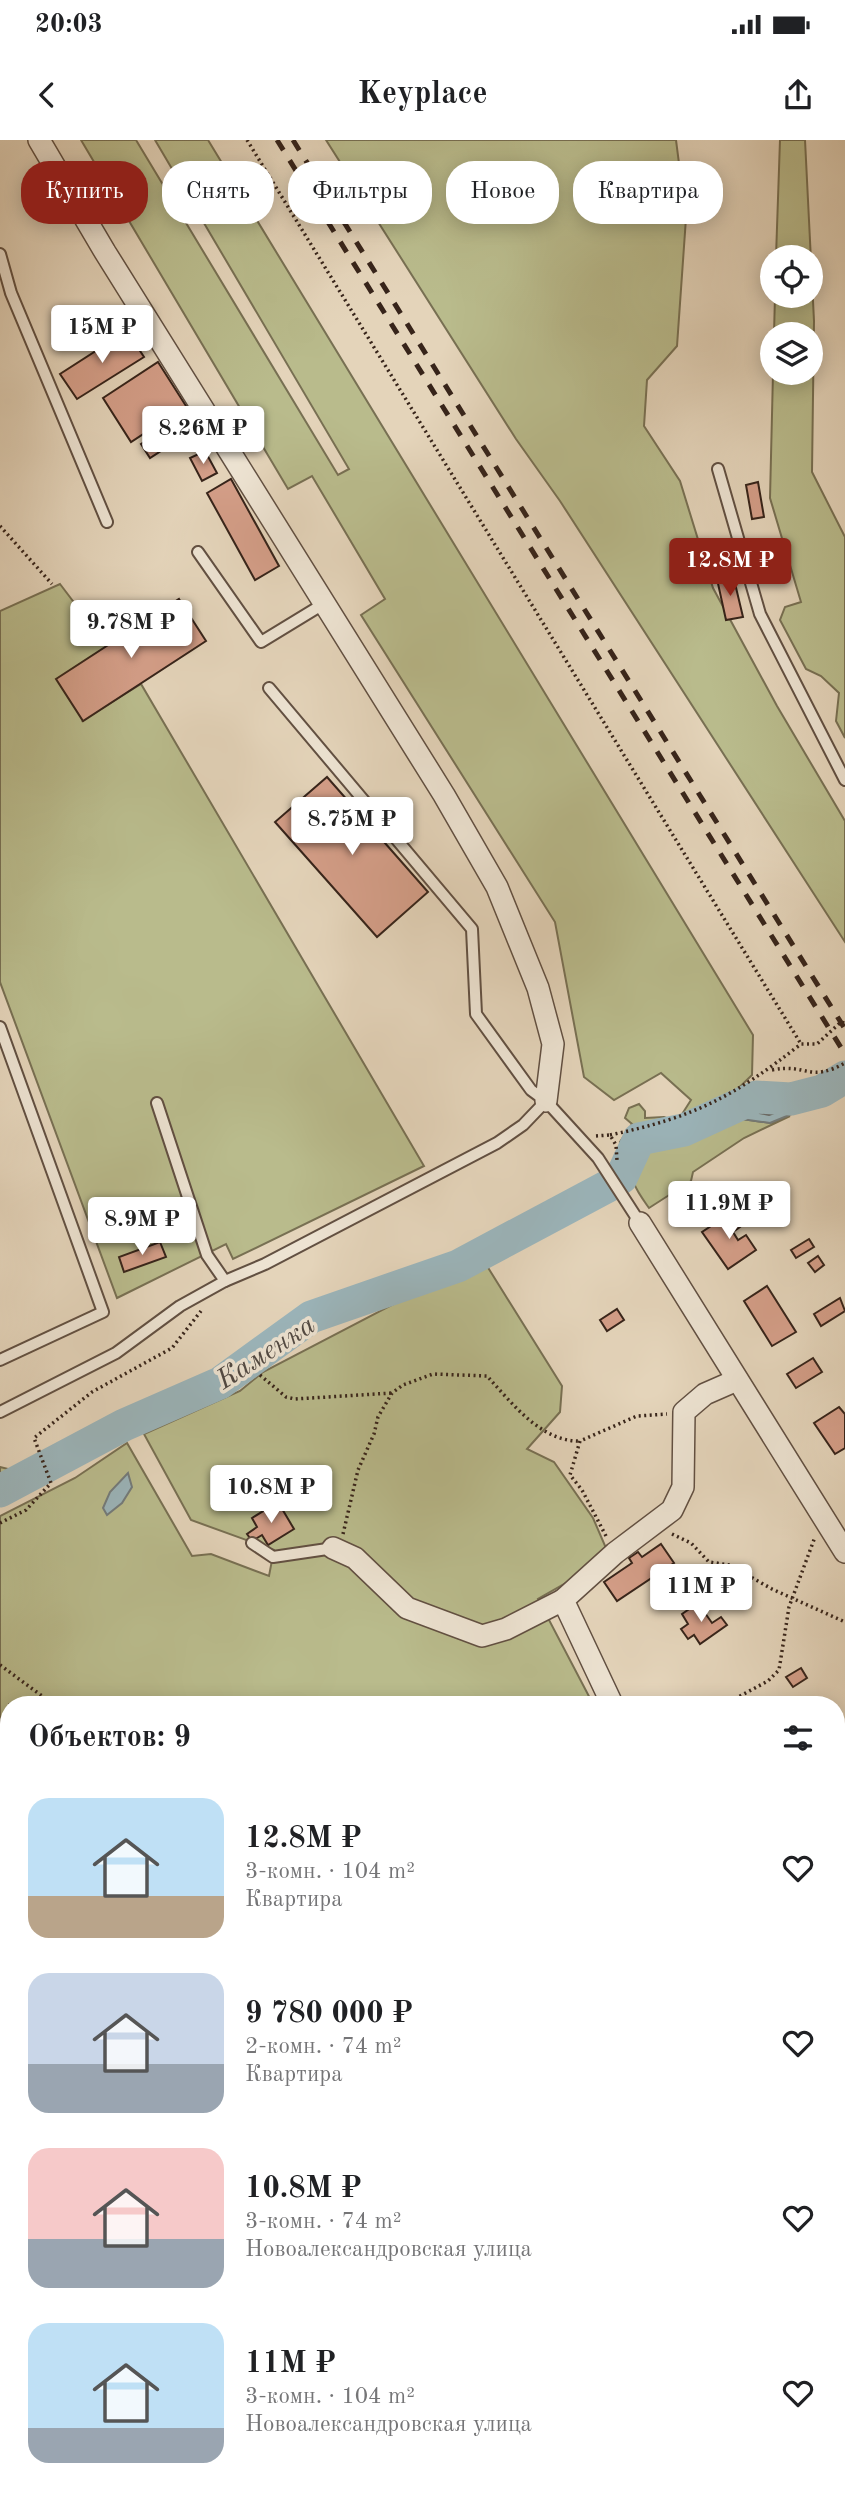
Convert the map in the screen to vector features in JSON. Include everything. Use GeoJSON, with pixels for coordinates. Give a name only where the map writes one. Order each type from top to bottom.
{"type":"FeatureCollection","features":[{"type":"Feature","properties":{"kind":"street"},"geometry":{"type":"LineString","coordinates":[[39,140],[105,252],[444,796],[497,887],[525,952],[553,1044],[547,1101]]}},
{"type":"Feature","properties":{"kind":"street"},"geometry":{"type":"LineString","coordinates":[[640,1223],[845,1552]]}},
{"type":"Feature","properties":{"kind":"street"},"geometry":{"type":"LineString","coordinates":[[608,1696],[563,1600],[615,1553],[672,1510],[683,1487],[684,1412],[705,1394],[737,1380]]}},
{"type":"Feature","properties":{"kind":"street"},"geometry":{"type":"LineString","coordinates":[[407,1608],[482,1636]]}},
{"type":"Feature","properties":{"kind":"lane"},"geometry":{"type":"LineString","coordinates":[[0,254],[10,293],[107,522]]}},
{"type":"Feature","properties":{"kind":"lane"},"geometry":{"type":"LineString","coordinates":[[718,469],[760,614],[845,780]]}},
{"type":"Feature","properties":{"kind":"lane"},"geometry":{"type":"LineString","coordinates":[[198,552],[261,642],[324,603]]}},
{"type":"Feature","properties":{"kind":"lane"},"geometry":{"type":"LineString","coordinates":[[269,688],[472,929],[476,1014],[531,1090],[547,1101],[598,1158],[640,1223]]}},
{"type":"Feature","properties":{"kind":"lane"},"geometry":{"type":"LineString","coordinates":[[0,1027],[103,1312],[0,1360]]}},
{"type":"Feature","properties":{"kind":"lane"},"geometry":{"type":"LineString","coordinates":[[0,1412],[116,1353],[170,1313],[225,1281],[265,1264],[497,1143],[523,1125],[547,1101]]}},
{"type":"Feature","properties":{"kind":"lane"},"geometry":{"type":"LineString","coordinates":[[157,1103],[207,1255],[225,1281]]}},
{"type":"Feature","properties":{"kind":"lane"},"geometry":{"type":"LineString","coordinates":[[252,1544],[273,1557],[333,1548],[355,1558],[407,1608]]}},
{"type":"Feature","properties":{"kind":"lane"},"geometry":{"type":"LineString","coordinates":[[482,1636],[506,1629],[563,1600]]}},
{"type":"Feature","properties":{"kind":"path"},"geometry":{"type":"LineString","coordinates":[[247,140],[801,1044]]}},
{"type":"Feature","properties":{"kind":"path"},"geometry":{"type":"LineString","coordinates":[[0,526],[52,584]]}},
{"type":"Feature","properties":{"kind":"path"},"geometry":{"type":"LineString","coordinates":[[610,1135],[674,1119],[712,1105],[769,1071],[801,1044],[817,1045],[841,1022],[845,1023]]}},
{"type":"Feature","properties":{"kind":"path"},"geometry":{"type":"LineString","coordinates":[[769,1071],[793,1068],[820,1074],[845,1062]]}},
{"type":"Feature","properties":{"kind":"path"},"geometry":{"type":"LineString","coordinates":[[0,1523],[26,1510],[51,1483],[34,1438],[92,1392],[172,1348],[202,1310]]}},
{"type":"Feature","properties":{"kind":"path"},"geometry":{"type":"LineString","coordinates":[[333,1548],[343,1533],[358,1470],[374,1434],[378,1417],[392,1393],[404,1385],[433,1374],[487,1376],[533,1422],[561,1442],[580,1441],[638,1416],[684,1412]]}},
{"type":"Feature","properties":{"kind":"path"},"geometry":{"type":"LineString","coordinates":[[260,1375],[286,1397],[295,1399],[392,1393]]}},
{"type":"Feature","properties":{"kind":"path"},"geometry":{"type":"LineString","coordinates":[[580,1441],[570,1475],[582,1490],[615,1553]]}},
{"type":"Feature","properties":{"kind":"path"},"geometry":{"type":"LineString","coordinates":[[740,1696],[768,1681],[779,1670],[784,1628],[792,1597],[823,1517]]}},
{"type":"Feature","properties":{"kind":"path"},"geometry":{"type":"LineString","coordinates":[[646,1529],[662,1530],[691,1543],[709,1562],[730,1565],[845,1622]]}},
{"type":"Feature","properties":{"kind":"path"},"geometry":{"type":"LineString","coordinates":[[0,1665],[42,1696]]}},
{"type":"Feature","properties":{"kind":"green space"},"geometry":{"type":"Polygon","coordinates":[[[81,140],[136,140],[162,183],[162,224],[187,224],[338,475],[349,469],[205,224],[259,224],[753,1035],[752,1075],[721,1105],[721,1116],[770,1123],[790,1116],[744,1138],[693,1172],[691,1181],[649,1208],[637,1190],[633,1178],[634,1157],[620,1142],[632,1124],[625,1118],[629,1108],[639,1104],[645,1111],[645,1118],[664,1117],[677,1122],[691,1100],[661,1073],[614,1100],[584,1077],[555,922],[361,615],[385,599],[312,476],[288,489],[131,224],[148,224],[148,161],[93,161],[81,140]]]}},
{"type":"Feature","properties":{"kind":"green space"},"geometry":{"type":"Polygon","coordinates":[[[155,140],[208,140],[221,161],[167,161],[155,140]]]}},
{"type":"Feature","properties":{"kind":"green space"},"geometry":{"type":"Polygon","coordinates":[[[326,140],[676,140],[679,161],[573,161],[573,224],[686,224],[677,346],[647,380],[644,426],[680,481],[713,588],[777,706],[845,821],[845,942],[560,501],[516,439],[379,224],[432,224],[432,161],[339,161],[326,140]]]}},
{"type":"Feature","properties":{"kind":"green space"},"geometry":{"type":"Polygon","coordinates":[[[780,140],[805,140],[810,245],[776,245],[780,140]]]}},
{"type":"Feature","properties":{"kind":"green space"},"geometry":{"type":"Polygon","coordinates":[[[775,308],[813,308],[814,322],[774,322],[775,308]]]}},
{"type":"Feature","properties":{"kind":"green space"},"geometry":{"type":"Polygon","coordinates":[[[773,385],[813,385],[812,472],[845,537],[845,738],[836,721],[839,693],[821,676],[806,669],[780,620],[785,607],[801,602],[770,498],[773,385]]]}},
{"type":"Feature","properties":{"kind":"green space"},"geometry":{"type":"Polygon","coordinates":[[[60,584],[107,646],[83,720],[141,684],[424,1166],[233,1259],[226,1244],[117,1298],[0,982],[0,611],[60,584]]]}},
{"type":"Feature","properties":{"kind":"green space"},"geometry":{"type":"Polygon","coordinates":[[[482,1258],[562,1386],[560,1412],[527,1449],[554,1462],[593,1518],[606,1548],[578,1576],[538,1599],[589,1696],[0,1696],[0,1516],[75,1478],[127,1443],[192,1556],[211,1554],[269,1576],[274,1550],[191,1520],[144,1434],[240,1391],[263,1372],[482,1258]]]}},
{"type":"Feature","properties":{"kind":"green space"},"geometry":{"type":"Polygon","coordinates":[[[0,1467],[32,1475],[0,1491],[0,1467]]]}},
{"type":"Feature","properties":{"kind":"water"},"geometry":{"type":"Polygon","coordinates":[[[845,1069],[843,1093],[770,1123],[721,1116],[731,1099],[799,1084],[845,1069]]]}},
{"type":"Feature","properties":{"kind":"water"},"geometry":{"type":"Polygon","coordinates":[[[128,1473],[132,1487],[122,1503],[107,1515],[103,1508],[110,1492],[128,1473]]]}},
{"type":"Feature","properties":{"kind":"building"},"geometry":{"type":"Polygon","coordinates":[[[127,331],[144,357],[77,399],[60,374],[127,331]]]}},
{"type":"Feature","properties":{"kind":"building"},"geometry":{"type":"Polygon","coordinates":[[[158,362],[186,406],[131,442],[103,398],[158,362]]]}},
{"type":"Feature","properties":{"kind":"building"},"geometry":{"type":"Polygon","coordinates":[[[178,420],[187,434],[150,458],[141,444],[178,420]]]}},
{"type":"Feature","properties":{"kind":"building"},"geometry":{"type":"Polygon","coordinates":[[[205,451],[217,473],[202,481],[190,458],[205,451]]]}},
{"type":"Feature","properties":{"kind":"building"},"geometry":{"type":"Polygon","coordinates":[[[231,479],[279,566],[255,580],[207,493],[231,479]]]}},
{"type":"Feature","properties":{"kind":"building"},"geometry":{"type":"Polygon","coordinates":[[[758,482],[764,517],[752,519],[746,485],[758,482]]]}},
{"type":"Feature","properties":{"kind":"building"},"geometry":{"type":"Polygon","coordinates":[[[733,575],[743,617],[726,620],[717,579],[733,575]]]}},
{"type":"Feature","properties":{"kind":"building"},"geometry":{"type":"Polygon","coordinates":[[[179,599],[206,641],[83,721],[56,679],[179,599]]]}},
{"type":"Feature","properties":{"kind":"building"},"geometry":{"type":"Polygon","coordinates":[[[327,777],[428,892],[377,937],[275,822],[327,777]]]}},
{"type":"Feature","properties":{"kind":"building"},"geometry":{"type":"Polygon","coordinates":[[[731,1213],[740,1227],[733,1232],[738,1240],[746,1235],[756,1250],[728,1269],[702,1232],[731,1213]]]}},
{"type":"Feature","properties":{"kind":"building"},"geometry":{"type":"Polygon","coordinates":[[[809,1239],[814,1247],[796,1258],[791,1250],[809,1239]]]}},
{"type":"Feature","properties":{"kind":"building"},"geometry":{"type":"Polygon","coordinates":[[[160,1242],[166,1257],[124,1272],[119,1257],[160,1242]]]}},
{"type":"Feature","properties":{"kind":"building"},"geometry":{"type":"Polygon","coordinates":[[[818,1256],[824,1265],[815,1272],[808,1263],[818,1256]]]}},
{"type":"Feature","properties":{"kind":"building"},"geometry":{"type":"Polygon","coordinates":[[[767,1286],[796,1332],[772,1346],[744,1301],[767,1286]]]}},
{"type":"Feature","properties":{"kind":"building"},"geometry":{"type":"Polygon","coordinates":[[[840,1298],[845,1311],[821,1326],[814,1314],[840,1298]]]}},
{"type":"Feature","properties":{"kind":"building"},"geometry":{"type":"Polygon","coordinates":[[[617,1309],[624,1320],[607,1331],[600,1320],[617,1309]]]}},
{"type":"Feature","properties":{"kind":"building"},"geometry":{"type":"Polygon","coordinates":[[[813,1358],[822,1372],[796,1388],[787,1374],[813,1358]]]}},
{"type":"Feature","properties":{"kind":"building"},"geometry":{"type":"Polygon","coordinates":[[[839,1407],[845,1414],[845,1448],[835,1454],[814,1423],[839,1407]]]}},
{"type":"Feature","properties":{"kind":"building"},"geometry":{"type":"Polygon","coordinates":[[[278,1502],[294,1529],[268,1545],[262,1535],[252,1541],[247,1534],[257,1527],[252,1518],[278,1502]]]}},
{"type":"Feature","properties":{"kind":"building"},"geometry":{"type":"Polygon","coordinates":[[[661,1544],[674,1563],[617,1601],[604,1582],[632,1563],[629,1558],[638,1552],[642,1557],[661,1544]]]}},
{"type":"Feature","properties":{"kind":"building"},"geometry":{"type":"Polygon","coordinates":[[[698,1603],[712,1623],[721,1617],[727,1625],[700,1644],[694,1635],[688,1639],[681,1629],[688,1624],[682,1614],[698,1603]]]}},
{"type":"Feature","properties":{"kind":"building"},"geometry":{"type":"Polygon","coordinates":[[[801,1668],[807,1678],[793,1687],[786,1677],[801,1668]]]}},
{"type":"Feature","properties":{"kind":"waterway","name":"Каменка"},"geometry":{"type":"LineString","coordinates":[[621,1178],[639,1139],[684,1130],[756,1097],[791,1099],[822,1091],[845,1077]]}},
{"type":"Feature","properties":{"kind":"waterway","name":"Каменка"},"geometry":{"type":"LineString","coordinates":[[0,1491],[124,1425],[220,1383],[311,1317],[458,1266],[610,1185]]}},
{"type":"Feature","properties":{"kind":"railway"},"geometry":{"type":"LineString","coordinates":[[277,140],[845,1054]]}},
{"type":"Feature","properties":{"kind":"railway"},"geometry":{"type":"LineString","coordinates":[[293,140],[845,1029]]}}]}
